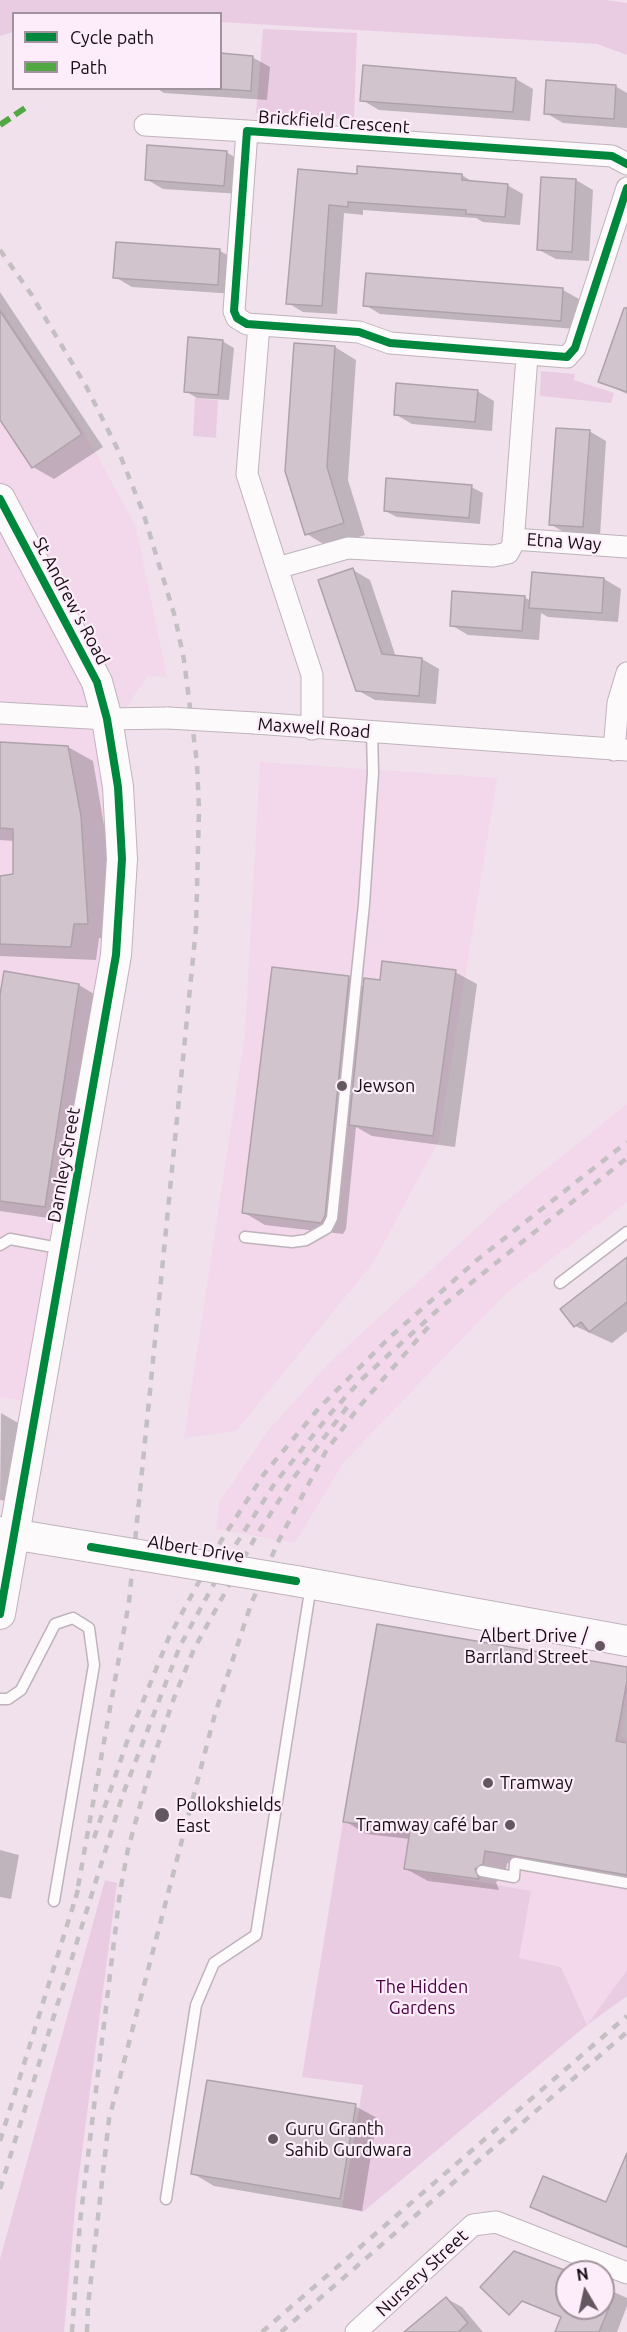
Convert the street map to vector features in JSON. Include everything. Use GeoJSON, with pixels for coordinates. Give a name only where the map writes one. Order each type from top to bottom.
{"type":"FeatureCollection","features":[{"type":"Feature","properties":{"kind":"street","name":"Brickfield Crescent"},"geometry":{"type":"LineString","coordinates":[[145,125],[612,156],[627,164]]}},
{"type":"Feature","properties":{"kind":"street","name":"Brickfield Crescent"},"geometry":{"type":"LineString","coordinates":[[246,131],[234,311],[241,322],[259,325]]}},
{"type":"Feature","properties":{"kind":"street"},"geometry":{"type":"LineString","coordinates":[[312,729],[312,675],[248,474],[259,325],[359,332],[390,343],[562,359],[572,354],[627,188]]}},
{"type":"Feature","properties":{"kind":"street"},"geometry":{"type":"LineString","coordinates":[[277,568],[348,548],[499,556],[510,551],[513,538],[527,356]]}},
{"type":"Feature","properties":{"kind":"street","name":"St Andrew's Road"},"geometry":{"type":"LineString","coordinates":[[0,500],[97,682],[107,719]]}},
{"type":"Feature","properties":{"kind":"street","name":"Etna Way"},"geometry":{"type":"LineString","coordinates":[[513,538],[621,546]]}},
{"type":"Feature","properties":{"kind":"street"},"geometry":{"type":"LineString","coordinates":[[620,750],[617,707],[627,673]]}},
{"type":"Feature","properties":{"kind":"street","name":"Maxwell Road"},"geometry":{"type":"LineString","coordinates":[[0,713],[107,719],[168,718],[255,723],[620,750]]}},
{"type":"Feature","properties":{"kind":"street","name":"Darnley Street"},"geometry":{"type":"LineString","coordinates":[[0,1614],[7,1533],[64,1249],[116,955],[122,859],[118,787],[107,719]]}},
{"type":"Feature","properties":{"kind":"street","name":"Albert Drive"},"geometry":{"type":"LineString","coordinates":[[7,1533],[627,1641]]}},
{"type":"Feature","properties":{"kind":"street","name":"Nursery Street"},"geometry":{"type":"LineString","coordinates":[[356,2332],[473,2225],[496,2222],[627,2273]]}},
{"type":"Feature","properties":{"kind":"lane"},"geometry":{"type":"LineString","coordinates":[[245,1237],[292,1242],[306,1240],[327,1228],[332,1218],[364,904],[373,773],[372,732]]}},
{"type":"Feature","properties":{"kind":"lane"},"geometry":{"type":"LineString","coordinates":[[560,1283],[627,1232]]}},
{"type":"Feature","properties":{"kind":"lane"},"geometry":{"type":"LineString","coordinates":[[0,1245],[10,1239],[64,1249]]}},
{"type":"Feature","properties":{"kind":"lane"},"geometry":{"type":"LineString","coordinates":[[166,2199],[196,2005],[214,1963],[256,1935],[304,1583]]}},
{"type":"Feature","properties":{"kind":"lane"},"geometry":{"type":"LineString","coordinates":[[0,1699],[8,1699],[21,1690],[55,1624],[73,1618],[89,1628],[94,1665],[54,1900]]}},
{"type":"Feature","properties":{"kind":"lane"},"geometry":{"type":"LineString","coordinates":[[482,1871],[514,1877],[515,1863],[627,1882]]}},
{"type":"Feature","properties":{"kind":"shaded area"},"geometry":{"type":"Polygon","coordinates":[[[0,307],[82,428],[136,527],[167,677],[148,676],[103,740],[121,858],[27,1402],[0,1397],[0,307]]]}},
{"type":"Feature","properties":{"kind":"shaded area","name":"Jewson"},"geometry":{"type":"Polygon","coordinates":[[[260,762],[497,778],[439,1140],[373,1263],[236,1431],[184,1438],[245,1033],[260,762]]]}},
{"type":"Feature","properties":{"kind":"shaded area"},"geometry":{"type":"Polygon","coordinates":[[[627,1104],[627,1202],[507,1292],[343,1463],[295,1543],[216,1529],[219,1503],[267,1432],[329,1363],[505,1202],[627,1104]]]}},
{"type":"Feature","properties":{"kind":"shaded area","name":"Tramway"},"geometry":{"type":"Polygon","coordinates":[[[377,1624],[627,1667],[627,1704],[621,1737],[627,1738],[627,1970],[587,2025],[561,1967],[519,1958],[404,1869],[409,1830],[343,1822],[377,1624]]]}},
{"type":"Feature","properties":{"kind":"green space"},"geometry":{"type":"Polygon","coordinates":[[[0,0],[606,0],[627,3],[627,55],[597,44],[222,22],[222,12],[12,12],[12,32],[0,36],[0,0]]]}},
{"type":"Feature","properties":{"kind":"green space"},"geometry":{"type":"Polygon","coordinates":[[[263,29],[357,33],[354,120],[256,113],[263,29]]]}},
{"type":"Feature","properties":{"kind":"green space"},"geometry":{"type":"Polygon","coordinates":[[[541,371],[575,374],[574,380],[614,393],[611,403],[540,396],[541,371]]]}},
{"type":"Feature","properties":{"kind":"green space"},"geometry":{"type":"Polygon","coordinates":[[[195,398],[218,400],[216,438],[193,436],[195,398]]]}},
{"type":"Feature","properties":{"kind":"green space","name":"The Hidden Gardens"},"geometry":{"type":"Polygon","coordinates":[[[343,1822],[410,1830],[405,1869],[531,1891],[519,1958],[561,1967],[587,2025],[363,2212],[342,2207],[363,2085],[302,2077],[343,1822]]]}},
{"type":"Feature","properties":{"kind":"green space"},"geometry":{"type":"Polygon","coordinates":[[[105,1880],[117,1883],[76,2198],[64,2332],[0,2332],[0,2259],[105,1880]]]}},
{"type":"Feature","properties":{"kind":"green space"},"geometry":{"type":"Polygon","coordinates":[[[627,1970],[627,1996],[587,2025],[627,1970]]]}},
{"type":"Feature","properties":{"kind":"building"},"geometry":{"type":"Polygon","coordinates":[[[222,53],[253,56],[251,91],[222,89],[222,53]]]}},
{"type":"Feature","properties":{"kind":"building"},"geometry":{"type":"Polygon","coordinates":[[[363,65],[516,78],[513,112],[360,101],[363,65]]]}},
{"type":"Feature","properties":{"kind":"building"},"geometry":{"type":"Polygon","coordinates":[[[546,80],[616,85],[614,119],[544,114],[546,80]]]}},
{"type":"Feature","properties":{"kind":"building"},"geometry":{"type":"Polygon","coordinates":[[[147,145],[227,151],[224,186],[145,180],[147,145]]]}},
{"type":"Feature","properties":{"kind":"building"},"geometry":{"type":"Polygon","coordinates":[[[357,166],[462,174],[462,180],[508,184],[505,217],[466,214],[466,210],[348,202],[348,207],[329,205],[322,306],[286,304],[298,169],[357,174],[357,166]]]}},
{"type":"Feature","properties":{"kind":"building"},"geometry":{"type":"Polygon","coordinates":[[[541,177],[576,179],[572,252],[537,250],[541,177]]]}},
{"type":"Feature","properties":{"kind":"building"},"geometry":{"type":"Polygon","coordinates":[[[116,242],[220,249],[218,285],[113,278],[116,242]]]}},
{"type":"Feature","properties":{"kind":"building"},"geometry":{"type":"Polygon","coordinates":[[[366,273],[563,288],[561,321],[363,306],[366,273]]]}},
{"type":"Feature","properties":{"kind":"building"},"geometry":{"type":"Polygon","coordinates":[[[624,308],[627,308],[627,392],[598,382],[624,308]]]}},
{"type":"Feature","properties":{"kind":"building"},"geometry":{"type":"Polygon","coordinates":[[[0,311],[82,434],[32,468],[0,420],[0,311]]]}},
{"type":"Feature","properties":{"kind":"building"},"geometry":{"type":"Polygon","coordinates":[[[188,337],[223,340],[218,395],[184,392],[188,337]]]}},
{"type":"Feature","properties":{"kind":"building"},"geometry":{"type":"Polygon","coordinates":[[[294,343],[335,346],[327,467],[344,523],[305,535],[285,471],[294,343]]]}},
{"type":"Feature","properties":{"kind":"building"},"geometry":{"type":"Polygon","coordinates":[[[396,383],[478,390],[475,422],[394,415],[396,383]]]}},
{"type":"Feature","properties":{"kind":"building"},"geometry":{"type":"Polygon","coordinates":[[[556,428],[590,430],[583,527],[549,525],[556,428]]]}},
{"type":"Feature","properties":{"kind":"building"},"geometry":{"type":"Polygon","coordinates":[[[386,478],[472,485],[469,518],[384,511],[386,478]]]}},
{"type":"Feature","properties":{"kind":"building"},"geometry":{"type":"Polygon","coordinates":[[[353,568],[382,654],[422,658],[419,696],[356,691],[318,580],[353,568]]]}},
{"type":"Feature","properties":{"kind":"building"},"geometry":{"type":"Polygon","coordinates":[[[532,572],[604,578],[602,613],[529,608],[532,572]]]}},
{"type":"Feature","properties":{"kind":"building"},"geometry":{"type":"Polygon","coordinates":[[[452,591],[525,596],[522,631],[450,626],[452,591]]]}},
{"type":"Feature","properties":{"kind":"building"},"geometry":{"type":"Polygon","coordinates":[[[0,742],[68,746],[81,816],[88,924],[74,924],[71,947],[0,944],[0,876],[13,874],[13,829],[0,828],[0,742]]]}},
{"type":"Feature","properties":{"kind":"building"},"geometry":{"type":"Polygon","coordinates":[[[382,961],[456,970],[433,1136],[349,1125],[364,978],[380,980],[382,961]]]}},
{"type":"Feature","properties":{"kind":"building"},"geometry":{"type":"Polygon","coordinates":[[[272,967],[349,976],[325,1216],[321,1223],[242,1213],[272,967]]]}},
{"type":"Feature","properties":{"kind":"building"},"geometry":{"type":"Polygon","coordinates":[[[4,971],[79,984],[45,1207],[0,1201],[0,995],[4,971]]]}},
{"type":"Feature","properties":{"kind":"building"},"geometry":{"type":"Polygon","coordinates":[[[627,1257],[627,1302],[589,1332],[581,1322],[574,1327],[560,1309],[627,1257]]]}},
{"type":"Feature","properties":{"kind":"building","name":"Tramway"},"geometry":{"type":"Polygon","coordinates":[[[377,1624],[627,1667],[627,1681],[616,1741],[627,1743],[627,1875],[485,1851],[483,1864],[475,1869],[479,1879],[404,1869],[410,1830],[343,1822],[377,1624]]]}},
{"type":"Feature","properties":{"kind":"building","name":"Guru Granth Sahib Gurdwara"},"geometry":{"type":"Polygon","coordinates":[[[207,2080],[356,2104],[340,2199],[191,2174],[207,2080]]]}},
{"type":"Feature","properties":{"kind":"building"},"geometry":{"type":"Polygon","coordinates":[[[627,2153],[627,2247],[530,2207],[543,2176],[606,2202],[627,2153]]]}},
{"type":"Feature","properties":{"kind":"building"},"geometry":{"type":"Polygon","coordinates":[[[514,2251],[555,2266],[555,2315],[522,2301],[509,2315],[480,2287],[514,2251]]]}},
{"type":"Feature","properties":{"kind":"building"},"geometry":{"type":"Polygon","coordinates":[[[446,2297],[468,2323],[458,2332],[404,2332],[446,2297]]]}},
{"type":"Feature","properties":{"kind":"building"},"geometry":{"type":"Polygon","coordinates":[[[560,2320],[604,2320],[599,2332],[555,2332],[560,2320]]]}},
{"type":"Feature","properties":{"kind":"railway"},"geometry":{"type":"LineString","coordinates":[[0,250],[31,294],[87,388],[118,450],[143,512],[175,617],[184,660],[197,763],[199,809],[196,928],[129,1602],[76,1898]]}},
{"type":"Feature","properties":{"kind":"railway"},"geometry":{"type":"LineString","coordinates":[[94,1838],[129,1736],[169,1637],[221,1541],[264,1474],[319,1408],[389,1338],[477,1260],[627,1142]]}},
{"type":"Feature","properties":{"kind":"railway"},"geometry":{"type":"LineString","coordinates":[[0,2189],[123,1794],[180,1646],[233,1549],[275,1483],[330,1414],[362,1379],[442,1306],[627,1158]]}},
{"type":"Feature","properties":{"kind":"railway"},"geometry":{"type":"LineString","coordinates":[[87,2332],[109,2119],[215,1714],[251,1604],[279,1540],[326,1451],[358,1408],[430,1325]]}},
{"type":"Feature","properties":{"kind":"railway"},"geometry":{"type":"LineString","coordinates":[[72,2332],[80,2222],[120,1892],[128,1849],[153,1759],[194,1649],[256,1536],[295,1476],[348,1406]]}},
{"type":"Feature","properties":{"kind":"railway"},"geometry":{"type":"LineString","coordinates":[[0,2141],[78,1890]]}},
{"type":"Feature","properties":{"kind":"railway"},"geometry":{"type":"LineString","coordinates":[[262,2332],[627,2016]]}},
{"type":"Feature","properties":{"kind":"railway"},"geometry":{"type":"LineString","coordinates":[[281,2332],[627,2032]]}},
{"type":"Feature","properties":{"kind":"marked path"},"geometry":{"type":"LineString","coordinates":[[0,125],[25,108]]}},
{"type":"Feature","properties":{"kind":"cycle path"},"geometry":{"type":"LineString","coordinates":[[627,164],[612,156],[247,131],[234,311],[237,318],[247,324],[359,332],[390,343],[567,357],[575,348],[627,188]]}},
{"type":"Feature","properties":{"kind":"cycle path"},"geometry":{"type":"LineString","coordinates":[[0,499],[97,682],[107,719],[118,787],[122,859],[116,955],[0,1614]]}},
{"type":"Feature","properties":{"kind":"cycle path"},"geometry":{"type":"LineString","coordinates":[[91,1547],[296,1581]]}},
{"type":"Feature","properties":{"kind":"place","name":"Jewson"},"geometry":{"type":"Point","coordinates":[342,1086]}},
{"type":"Feature","properties":{"kind":"place","name":"Albert Drive / Barrland Street"},"geometry":{"type":"Point","coordinates":[600,1646]}},
{"type":"Feature","properties":{"kind":"place","name":"Tramway"},"geometry":{"type":"Point","coordinates":[488,1783]}},
{"type":"Feature","properties":{"kind":"place","name":"Pollokshields East"},"geometry":{"type":"Point","coordinates":[162,1815]}},
{"type":"Feature","properties":{"kind":"place","name":"Tramway café bar"},"geometry":{"type":"Point","coordinates":[510,1825]}},
{"type":"Feature","properties":{"kind":"place","name":"Guru Granth Sahib Gurdwara"},"geometry":{"type":"Point","coordinates":[273,2139]}}]}
